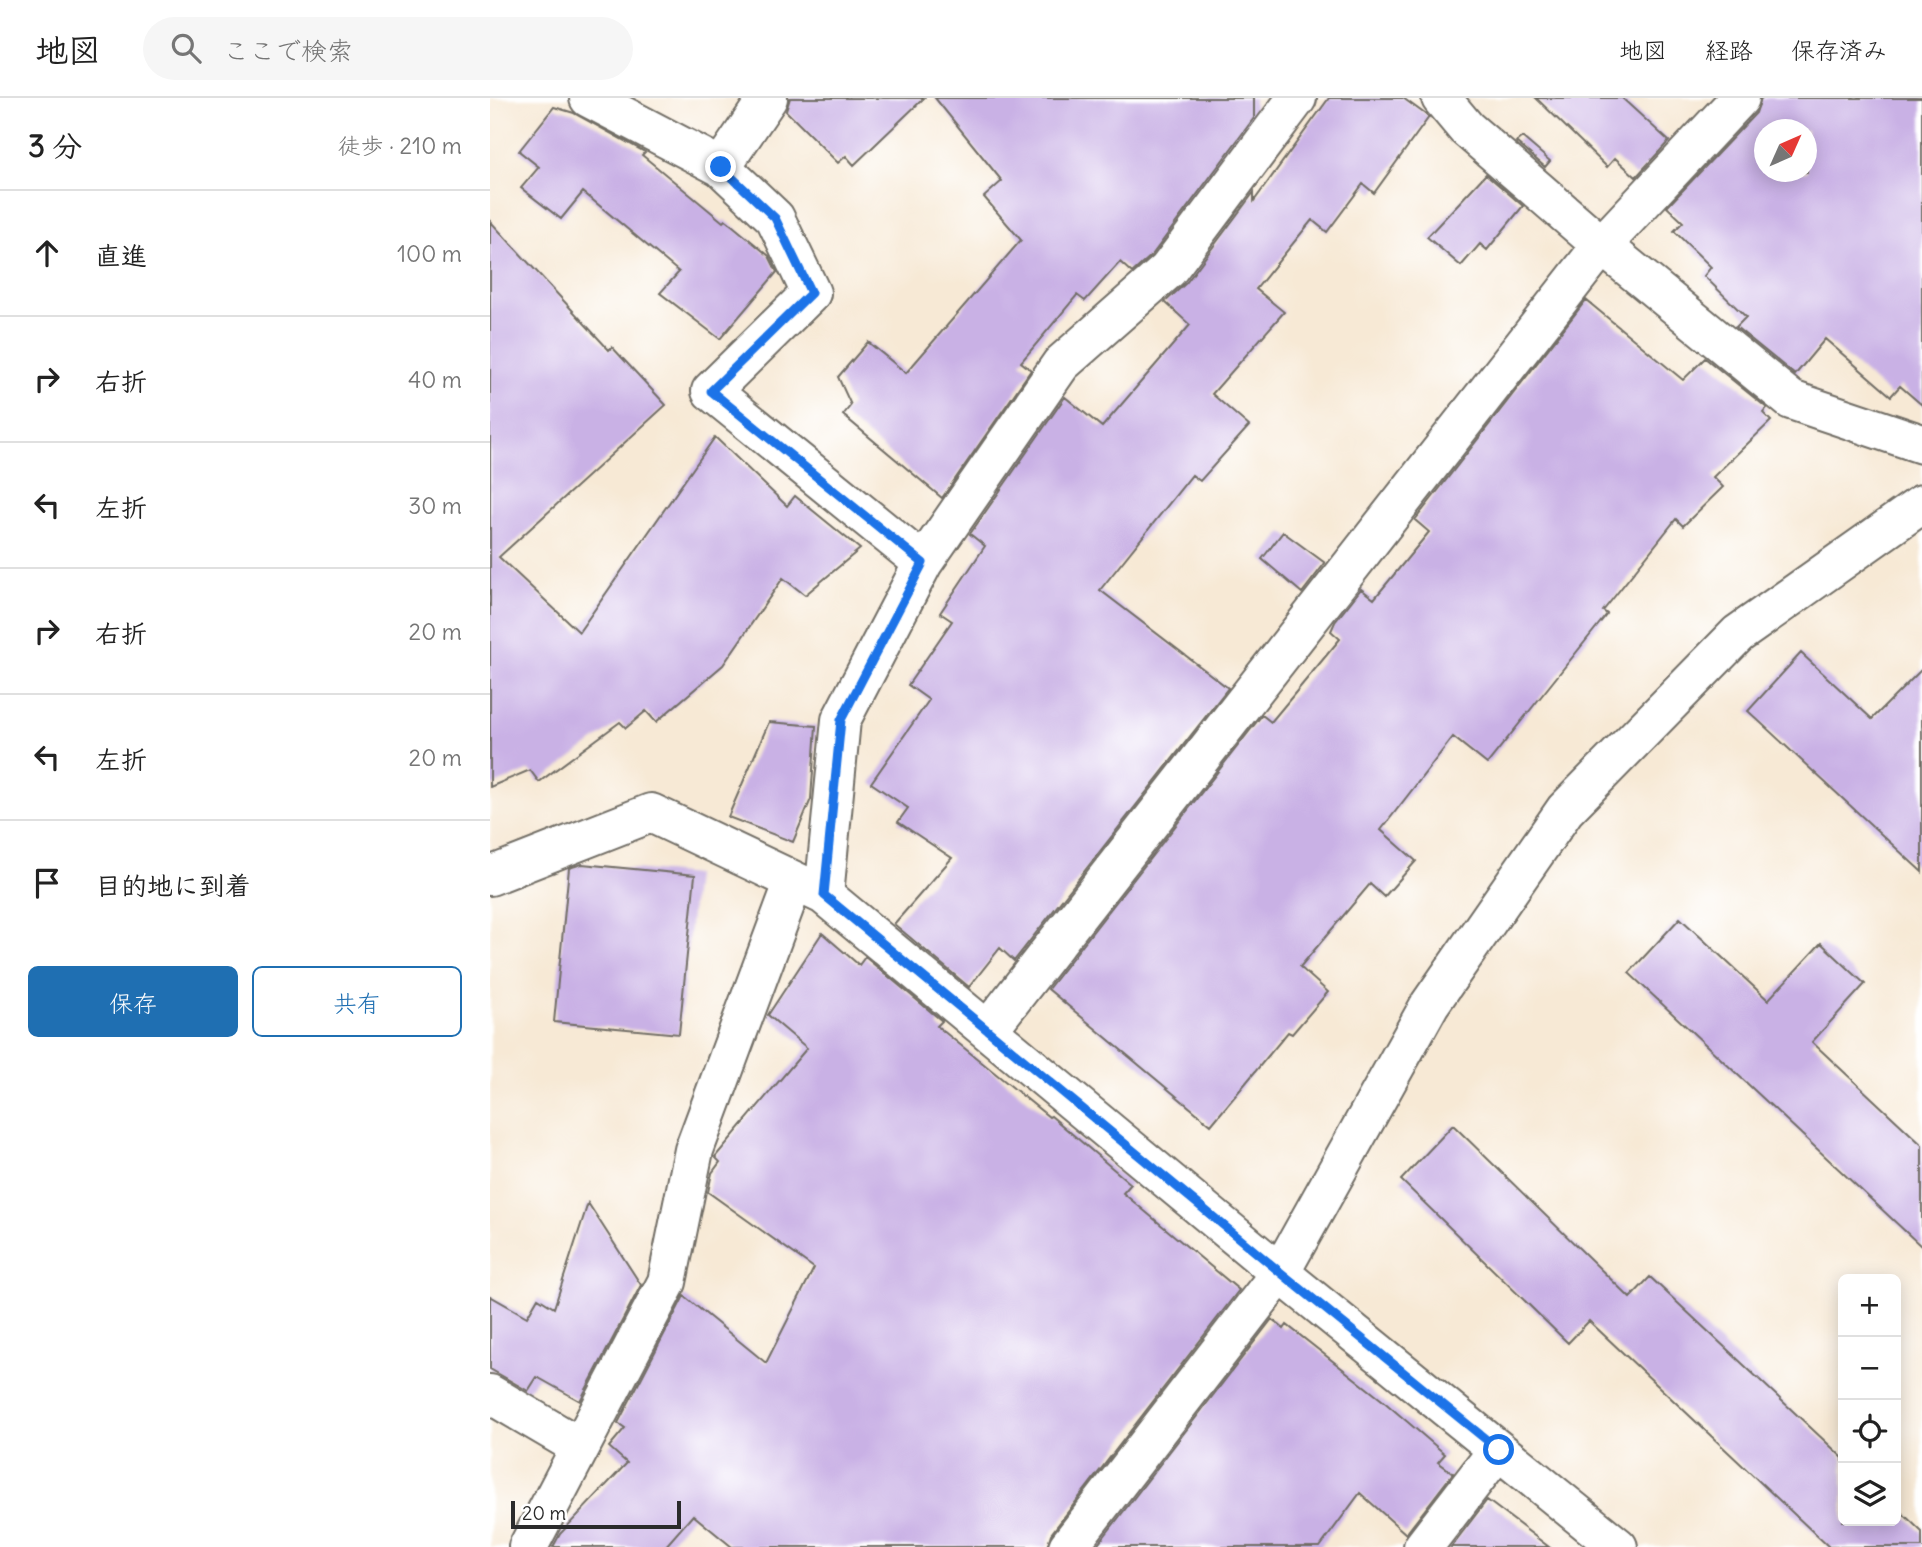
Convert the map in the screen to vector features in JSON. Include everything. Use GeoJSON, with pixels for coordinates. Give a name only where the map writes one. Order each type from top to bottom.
{"type":"FeatureCollection","features":[{"type":"Feature","properties":{"kind":"street"},"geometry":{"type":"LineString","coordinates":[[589,98],[721,167],[775,218],[811,293],[711,391],[923,563]]}},
{"type":"Feature","properties":{"kind":"street"},"geometry":{"type":"LineString","coordinates":[[721,167],[768,98]]}},
{"type":"Feature","properties":{"kind":"street"},"geometry":{"type":"LineString","coordinates":[[528,1547],[667,1282],[694,1150],[809,888],[841,720],[923,563],[1062,364],[1168,270],[1297,98]]}},
{"type":"Feature","properties":{"kind":"street"},"geometry":{"type":"LineString","coordinates":[[1441,98],[1466,128],[1602,245],[1791,400],[1922,444]]}},
{"type":"Feature","properties":{"kind":"street"},"geometry":{"type":"LineString","coordinates":[[988,1030],[1602,245],[1740,98]]}},
{"type":"Feature","properties":{"kind":"street"},"geometry":{"type":"LineString","coordinates":[[1068,1547],[1280,1272],[1430,1004],[1565,810],[1738,634],[1922,504]]}},
{"type":"Feature","properties":{"kind":"street"},"geometry":{"type":"LineString","coordinates":[[490,876],[651,813],[809,888],[988,1030],[1618,1547]]}},
{"type":"Feature","properties":{"kind":"street"},"geometry":{"type":"LineString","coordinates":[[490,1394],[580,1447]]}},
{"type":"Feature","properties":{"kind":"street"},"geometry":{"type":"LineString","coordinates":[[1423,1547],[1499,1450]]}},
{"type":"Feature","properties":{"kind":"building"},"geometry":{"type":"Polygon","coordinates":[[[790,98],[924,98],[854,165],[846,156],[838,163],[786,111],[790,98]]]}},
{"type":"Feature","properties":{"kind":"building"},"geometry":{"type":"Polygon","coordinates":[[[935,98],[1254,98],[1254,118],[1152,255],[1132,273],[1120,262],[1085,301],[1077,295],[1021,362],[1031,370],[942,498],[843,415],[851,405],[838,377],[868,342],[906,373],[1021,240],[984,197],[1002,181],[935,98]]]}},
{"type":"Feature","properties":{"kind":"building"},"geometry":{"type":"Polygon","coordinates":[[[1329,98],[1403,98],[1429,117],[1374,193],[1363,184],[1327,232],[1312,220],[1256,289],[1284,312],[1212,394],[1249,426],[1200,481],[1192,475],[1100,590],[1228,688],[1014,961],[1000,948],[969,987],[894,924],[952,858],[898,822],[908,808],[871,783],[929,700],[908,685],[952,621],[940,613],[985,546],[970,534],[1065,397],[1102,427],[1190,325],[1165,302],[1186,283],[1254,192],[1254,201],[1329,98]]]}},
{"type":"Feature","properties":{"kind":"building"},"geometry":{"type":"Polygon","coordinates":[[[1536,98],[1622,98],[1669,141],[1636,177],[1615,158],[1607,167],[1536,98]]]}},
{"type":"Feature","properties":{"kind":"building"},"geometry":{"type":"Polygon","coordinates":[[[1761,98],[1922,98],[1922,405],[1900,386],[1891,396],[1825,339],[1795,375],[1736,327],[1746,317],[1704,276],[1711,267],[1674,231],[1683,222],[1667,207],[1756,113],[1761,98]]]}},
{"type":"Feature","properties":{"kind":"building"},"geometry":{"type":"Polygon","coordinates":[[[554,107],[574,113],[645,152],[642,155],[769,256],[777,272],[720,339],[660,293],[679,272],[583,192],[561,219],[521,188],[539,167],[519,151],[554,107]]]}},
{"type":"Feature","properties":{"kind":"building"},"geometry":{"type":"Polygon","coordinates":[[[1522,137],[1550,161],[1545,167],[1516,142],[1522,137]]]}},
{"type":"Feature","properties":{"kind":"building"},"geometry":{"type":"Polygon","coordinates":[[[1486,174],[1523,206],[1487,250],[1480,244],[1461,266],[1427,237],[1486,174]]]}},
{"type":"Feature","properties":{"kind":"building"},"geometry":{"type":"Polygon","coordinates":[[[490,221],[609,350],[612,347],[666,405],[499,557],[579,632],[715,437],[787,506],[795,496],[860,549],[805,595],[783,578],[723,665],[656,722],[646,711],[626,728],[620,722],[539,782],[530,770],[490,787],[490,221]]]}},
{"type":"Feature","properties":{"kind":"building"},"geometry":{"type":"Polygon","coordinates":[[[1586,300],[1683,380],[1705,358],[1767,408],[1763,413],[1771,421],[1713,477],[1723,487],[1683,526],[1676,519],[1603,611],[1607,614],[1487,764],[1453,737],[1381,830],[1416,861],[1384,897],[1370,884],[1300,967],[1328,992],[1292,1034],[1288,1032],[1211,1125],[1048,989],[1262,715],[1271,722],[1340,639],[1331,631],[1361,589],[1374,599],[1429,532],[1415,520],[1586,300]]]}},
{"type":"Feature","properties":{"kind":"building"},"geometry":{"type":"Polygon","coordinates":[[[1283,532],[1325,563],[1302,593],[1262,559],[1283,532]]]}},
{"type":"Feature","properties":{"kind":"building"},"geometry":{"type":"Polygon","coordinates":[[[1801,653],[1872,719],[1922,669],[1922,872],[1748,711],[1801,653]]]}},
{"type":"Feature","properties":{"kind":"building"},"geometry":{"type":"Polygon","coordinates":[[[769,722],[816,726],[811,799],[793,842],[728,817],[769,722]]]}},
{"type":"Feature","properties":{"kind":"building"},"geometry":{"type":"Polygon","coordinates":[[[582,864],[695,875],[679,1034],[554,1022],[569,868],[582,864]]]}},
{"type":"Feature","properties":{"kind":"building"},"geometry":{"type":"Polygon","coordinates":[[[1680,918],[1768,1000],[1821,943],[1865,984],[1812,1042],[1922,1145],[1922,1247],[1629,973],[1680,918]]]}},
{"type":"Feature","properties":{"kind":"building"},"geometry":{"type":"Polygon","coordinates":[[[822,933],[859,965],[865,957],[942,1021],[937,1026],[1051,1116],[1131,1184],[1123,1193],[1239,1290],[1051,1534],[1047,1547],[732,1547],[693,1515],[665,1547],[553,1547],[560,1534],[627,1463],[609,1447],[625,1428],[618,1423],[684,1296],[766,1363],[814,1268],[708,1192],[712,1173],[720,1162],[715,1157],[807,1048],[768,1015],[822,933]]]}},
{"type":"Feature","properties":{"kind":"building"},"geometry":{"type":"Polygon","coordinates":[[[1453,1125],[1630,1298],[1650,1277],[1838,1453],[1838,1526],[1901,1526],[1901,1512],[1922,1532],[1922,1547],[1829,1547],[1589,1321],[1568,1343],[1401,1180],[1453,1125]]]}},
{"type":"Feature","properties":{"kind":"building"},"geometry":{"type":"Polygon","coordinates":[[[588,1203],[641,1285],[580,1401],[537,1377],[528,1391],[490,1369],[490,1296],[527,1317],[538,1298],[554,1308],[588,1203]]]}},
{"type":"Feature","properties":{"kind":"building"},"geometry":{"type":"Polygon","coordinates":[[[1272,1319],[1284,1329],[1287,1325],[1445,1454],[1438,1462],[1453,1473],[1406,1534],[1360,1493],[1320,1547],[1096,1547],[1272,1319]]]}},
{"type":"Feature","properties":{"kind":"building"},"geometry":{"type":"Polygon","coordinates":[[[1487,1500],[1549,1547],[1451,1547],[1487,1500]]]}},
{"type":"Feature","properties":{"kind":"route"},"geometry":{"type":"LineString","coordinates":[[721,167],[775,218],[811,293],[711,391],[923,563],[841,720],[824,895],[1499,1450]]}}]}
